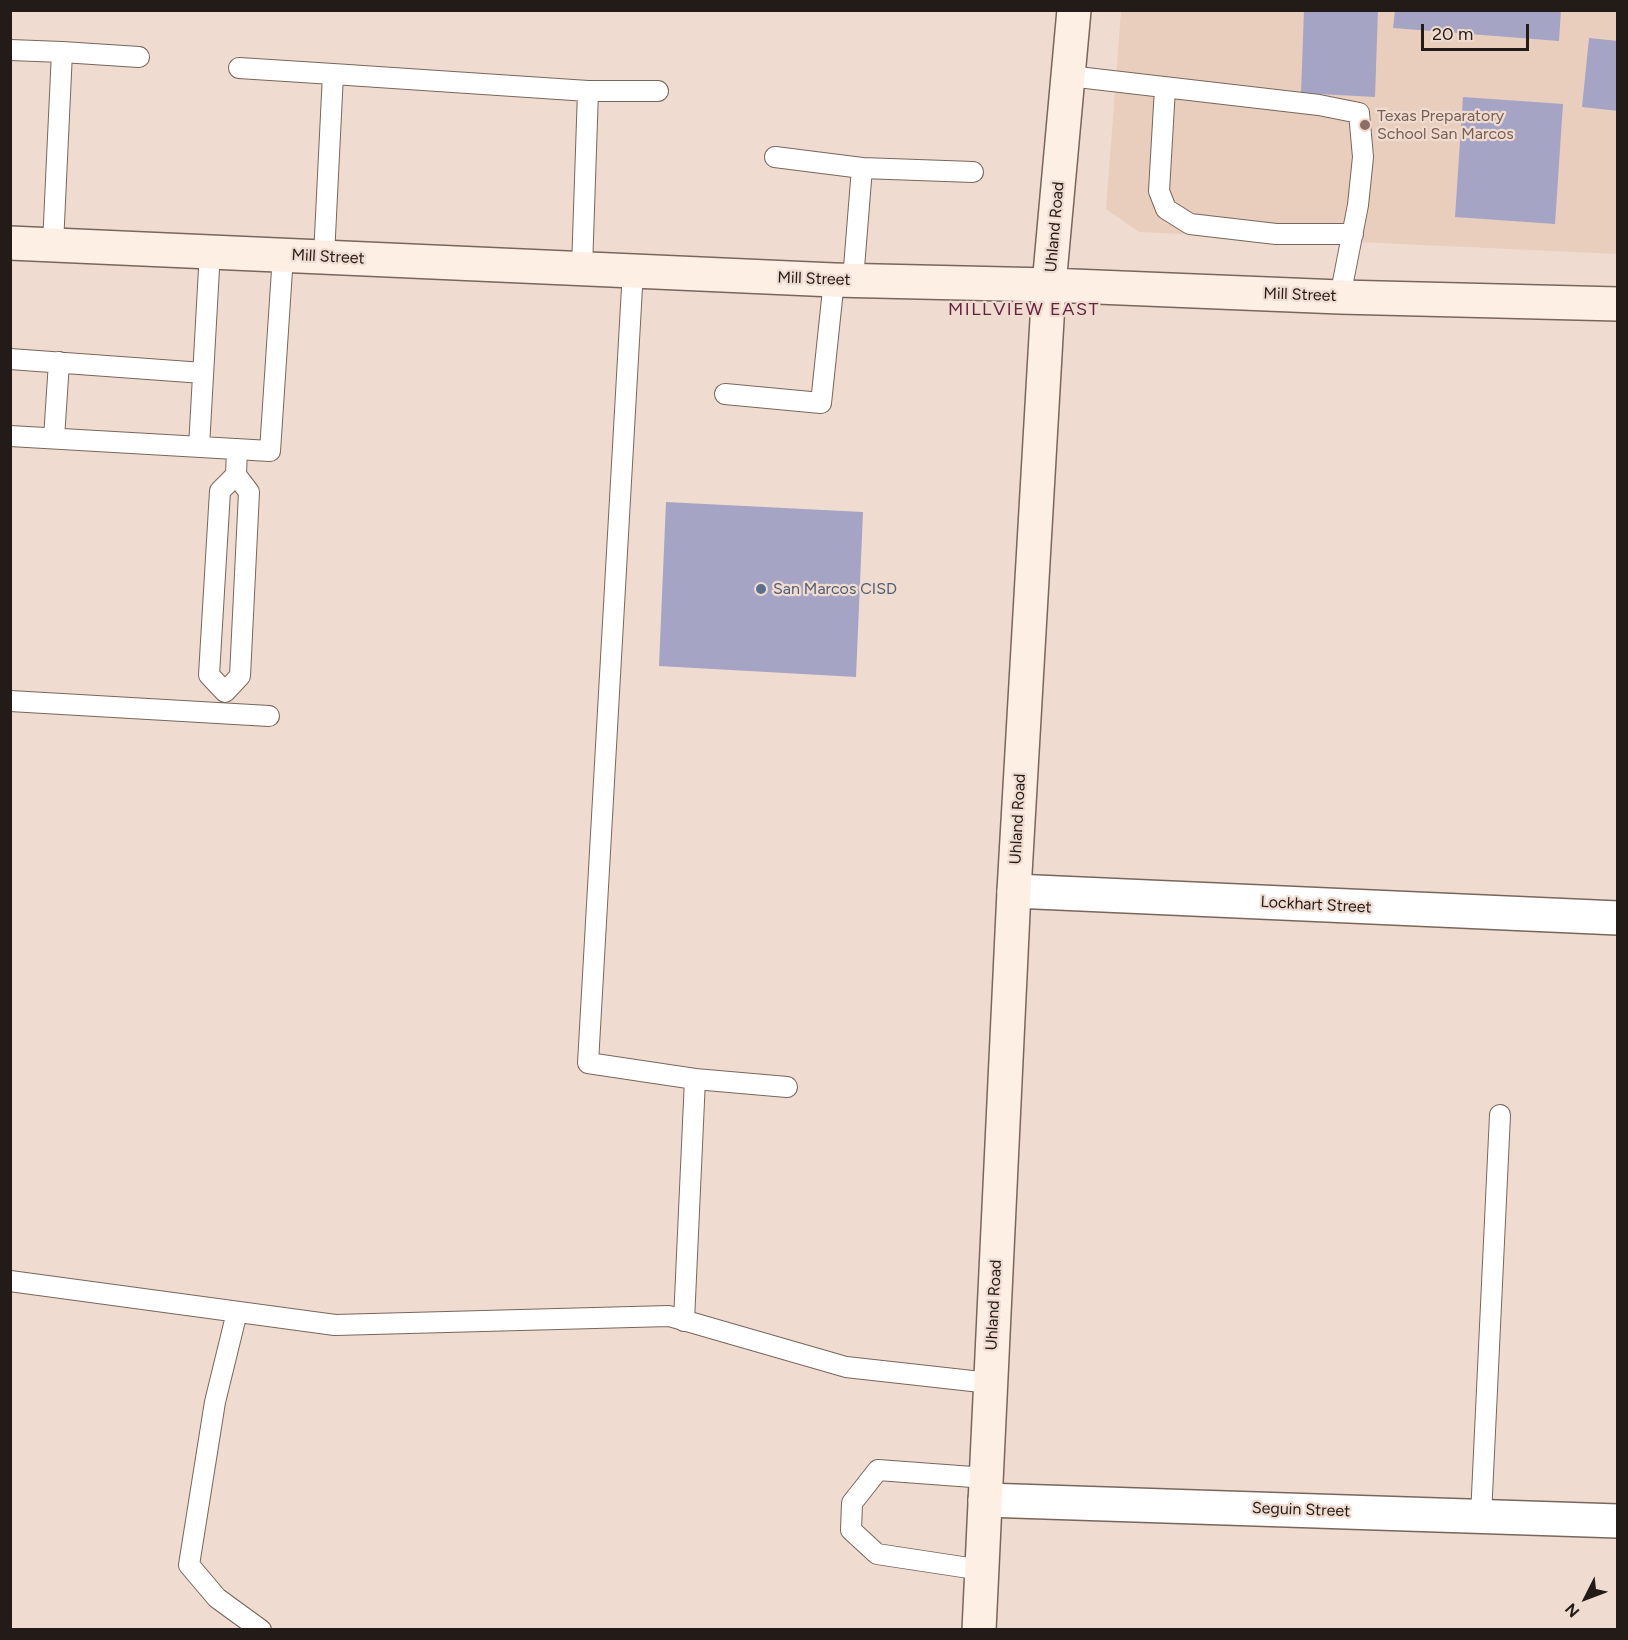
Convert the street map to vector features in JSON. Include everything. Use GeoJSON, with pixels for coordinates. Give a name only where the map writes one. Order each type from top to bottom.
{"type":"FeatureCollection","features":[{"type":"Feature","properties":{"kind":"street","name":"Uhland Road"},"geometry":{"type":"LineString","coordinates":[[979,1629],[1014,891],[1049,285],[1074,10]]}},
{"type":"Feature","properties":{"kind":"street","name":"Mill Street"},"geometry":{"type":"LineString","coordinates":[[10,243],[844,280],[1617,304]]}},
{"type":"Feature","properties":{"kind":"street","name":"Lockhart Street"},"geometry":{"type":"LineString","coordinates":[[1014,891],[1617,918]]}},
{"type":"Feature","properties":{"kind":"street","name":"Seguin Street"},"geometry":{"type":"LineString","coordinates":[[986,1489],[1482,1516],[1617,1511]]}},
{"type":"Feature","properties":{"kind":"lane"},"geometry":{"type":"LineString","coordinates":[[10,50],[139,57]]}},
{"type":"Feature","properties":{"kind":"lane"},"geometry":{"type":"LineString","coordinates":[[53,244],[62,52]]}},
{"type":"Feature","properties":{"kind":"lane"},"geometry":{"type":"LineString","coordinates":[[239,68],[588,91],[658,90]]}},
{"type":"Feature","properties":{"kind":"lane"},"geometry":{"type":"LineString","coordinates":[[324,256],[333,74]]}},
{"type":"Feature","properties":{"kind":"lane"},"geometry":{"type":"LineString","coordinates":[[1069,76],[1319,105],[1359,113],[1363,157],[1358,205],[1340,297]]}},
{"type":"Feature","properties":{"kind":"lane"},"geometry":{"type":"LineString","coordinates":[[1165,88],[1159,191],[1166,210],[1190,224],[1276,234],[1353,234]]}},
{"type":"Feature","properties":{"kind":"lane"},"geometry":{"type":"LineString","coordinates":[[582,268],[588,91]]}},
{"type":"Feature","properties":{"kind":"lane"},"geometry":{"type":"LineString","coordinates":[[775,157],[862,168],[973,172]]}},
{"type":"Feature","properties":{"kind":"lane"},"geometry":{"type":"LineString","coordinates":[[725,394],[822,403],[862,168]]}},
{"type":"Feature","properties":{"kind":"lane"},"geometry":{"type":"LineString","coordinates":[[199,447],[210,251]]}},
{"type":"Feature","properties":{"kind":"lane"},"geometry":{"type":"LineString","coordinates":[[10,436],[270,451],[283,255]]}},
{"type":"Feature","properties":{"kind":"lane"},"geometry":{"type":"LineString","coordinates":[[633,270],[588,1063],[695,1079],[787,1087]]}},
{"type":"Feature","properties":{"kind":"lane"},"geometry":{"type":"LineString","coordinates":[[10,359],[203,373]]}},
{"type":"Feature","properties":{"kind":"lane"},"geometry":{"type":"LineString","coordinates":[[54,438],[59,362]]}},
{"type":"Feature","properties":{"kind":"lane"},"geometry":{"type":"LineString","coordinates":[[223,713],[225,692],[240,676],[249,492],[236,475],[237,449]]}},
{"type":"Feature","properties":{"kind":"lane"},"geometry":{"type":"LineString","coordinates":[[225,692],[209,675],[220,491],[236,475]]}},
{"type":"Feature","properties":{"kind":"lane"},"geometry":{"type":"LineString","coordinates":[[10,701],[269,716]]}},
{"type":"Feature","properties":{"kind":"lane"},"geometry":{"type":"LineString","coordinates":[[684,1321],[695,1079]]}},
{"type":"Feature","properties":{"kind":"lane"},"geometry":{"type":"LineString","coordinates":[[1482,1516],[1500,1115]]}},
{"type":"Feature","properties":{"kind":"lane"},"geometry":{"type":"LineString","coordinates":[[10,1281],[335,1325],[669,1316],[846,1367],[990,1383]]}},
{"type":"Feature","properties":{"kind":"lane"},"geometry":{"type":"LineString","coordinates":[[237,1312],[215,1402],[189,1565],[218,1598],[261,1629]]}},
{"type":"Feature","properties":{"kind":"lane"},"geometry":{"type":"LineString","coordinates":[[982,1570],[877,1554],[851,1530],[852,1503],[878,1470],[986,1489]]}},
{"type":"Feature","properties":{"kind":"shaded area","name":"Texas Preparatory School San Marcos"},"geometry":{"type":"Polygon","coordinates":[[[1121,11],[1617,11],[1617,254],[1139,232],[1106,209],[1121,11]]]}},
{"type":"Feature","properties":{"kind":"building"},"geometry":{"type":"Polygon","coordinates":[[[1304,10],[1378,10],[1375,97],[1301,93],[1304,10]]]}},
{"type":"Feature","properties":{"kind":"building"},"geometry":{"type":"Polygon","coordinates":[[[1395,10],[1561,10],[1559,41],[1393,28],[1395,10]]]}},
{"type":"Feature","properties":{"kind":"building"},"geometry":{"type":"Polygon","coordinates":[[[1589,38],[1618,41],[1618,111],[1582,107],[1589,38]]]}},
{"type":"Feature","properties":{"kind":"building"},"geometry":{"type":"Polygon","coordinates":[[[1463,97],[1563,104],[1555,224],[1455,217],[1463,97]]]}},
{"type":"Feature","properties":{"kind":"building","name":"San Marcos CISD"},"geometry":{"type":"Polygon","coordinates":[[[666,502],[863,512],[856,677],[659,666],[666,502]]]}},
{"type":"Feature","properties":{"kind":"place","name":"Texas Preparatory School San Marcos"},"geometry":{"type":"Point","coordinates":[1365,125]}},
{"type":"Feature","properties":{"kind":"place","name":"San Marcos CISD"},"geometry":{"type":"Point","coordinates":[761,589]}},
{"type":"Feature","properties":{"kind":"district","name":"MILLVIEW EAST"},"geometry":{"type":"Point","coordinates":[1024,310]}}]}
